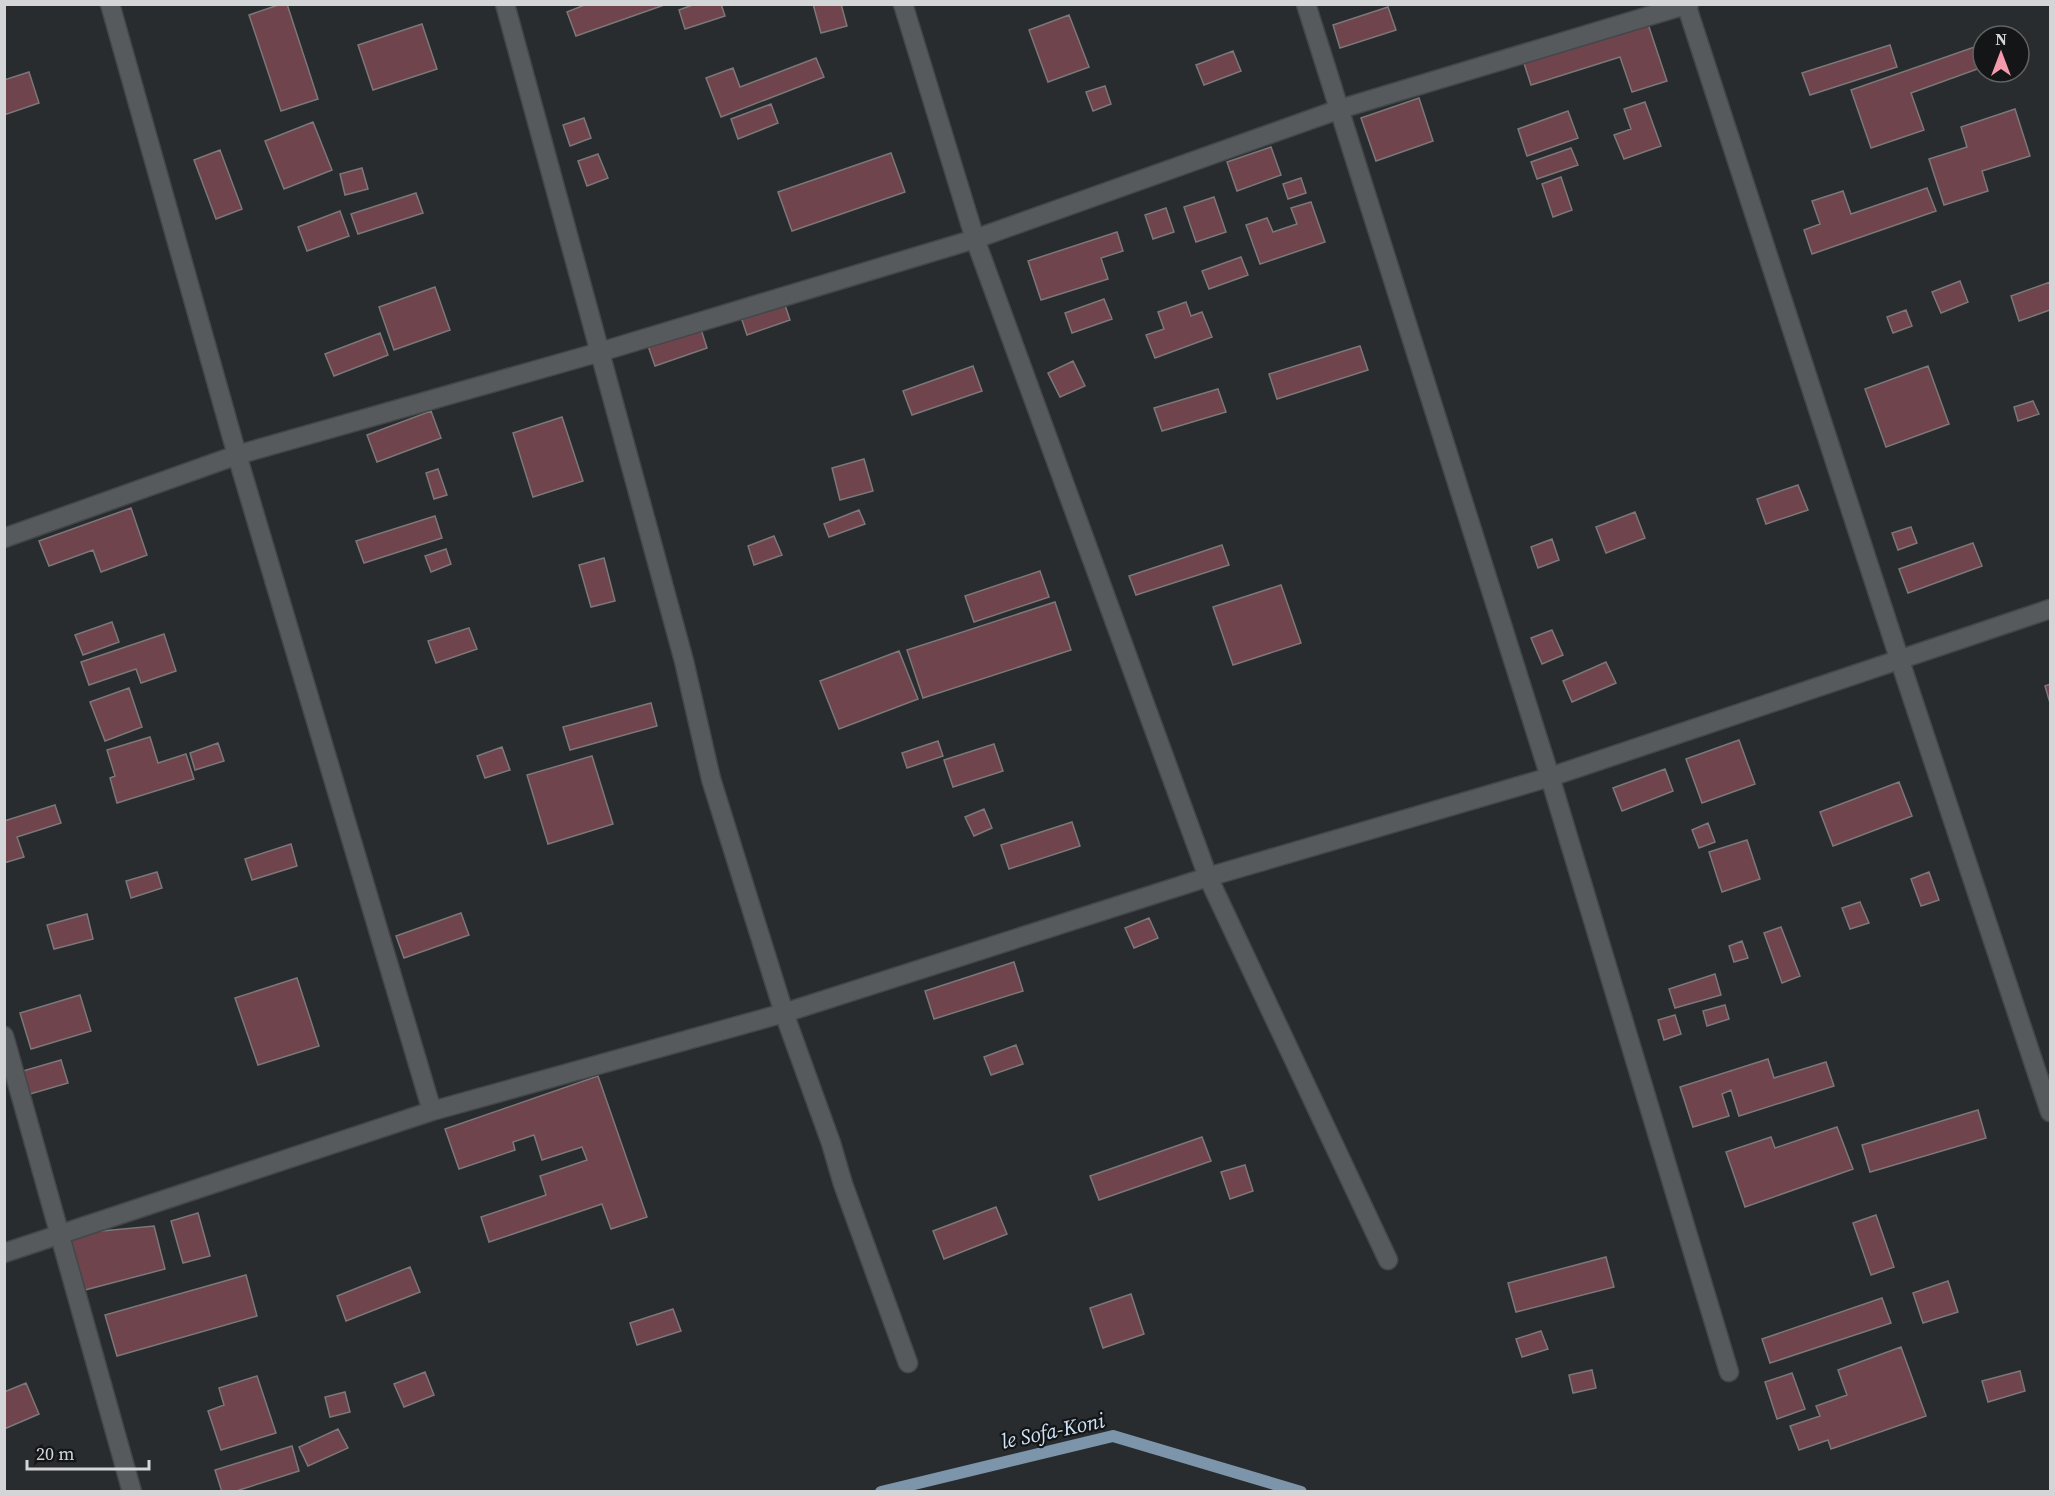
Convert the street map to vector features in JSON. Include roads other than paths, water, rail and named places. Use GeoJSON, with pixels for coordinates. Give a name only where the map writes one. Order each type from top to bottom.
{"type":"FeatureCollection","features":[{"type":"Feature","properties":{"kind":"street"},"geometry":{"type":"LineString","coordinates":[[110,4],[237,454],[432,1111]]}},
{"type":"Feature","properties":{"kind":"street"},"geometry":{"type":"LineString","coordinates":[[505,4],[684,661],[711,779],[784,1013],[908,1363]]}},
{"type":"Feature","properties":{"kind":"street"},"geometry":{"type":"LineString","coordinates":[[903,4],[975,239],[1208,877],[1388,1260]]}},
{"type":"Feature","properties":{"kind":"street"},"geometry":{"type":"LineString","coordinates":[[1306,4],[1550,777],[1728,1372]]}},
{"type":"Feature","properties":{"kind":"street"},"geometry":{"type":"LineString","coordinates":[[4,538],[237,454],[600,352],[975,239],[1340,109],[1687,5],[1900,661],[2050,1112]]}},
{"type":"Feature","properties":{"kind":"street"},"geometry":{"type":"LineString","coordinates":[[4,1253],[432,1111],[784,1013],[1208,877],[1550,777],[2050,609]]}},
{"type":"Feature","properties":{"kind":"street"},"geometry":{"type":"LineString","coordinates":[[4,1036],[132,1491]]}},
{"type":"Feature","properties":{"kind":"waterway","name":"le Sofa-Koni"},"geometry":{"type":"LineString","coordinates":[[881,1492],[1113,1436],[1301,1492]]}}]}
